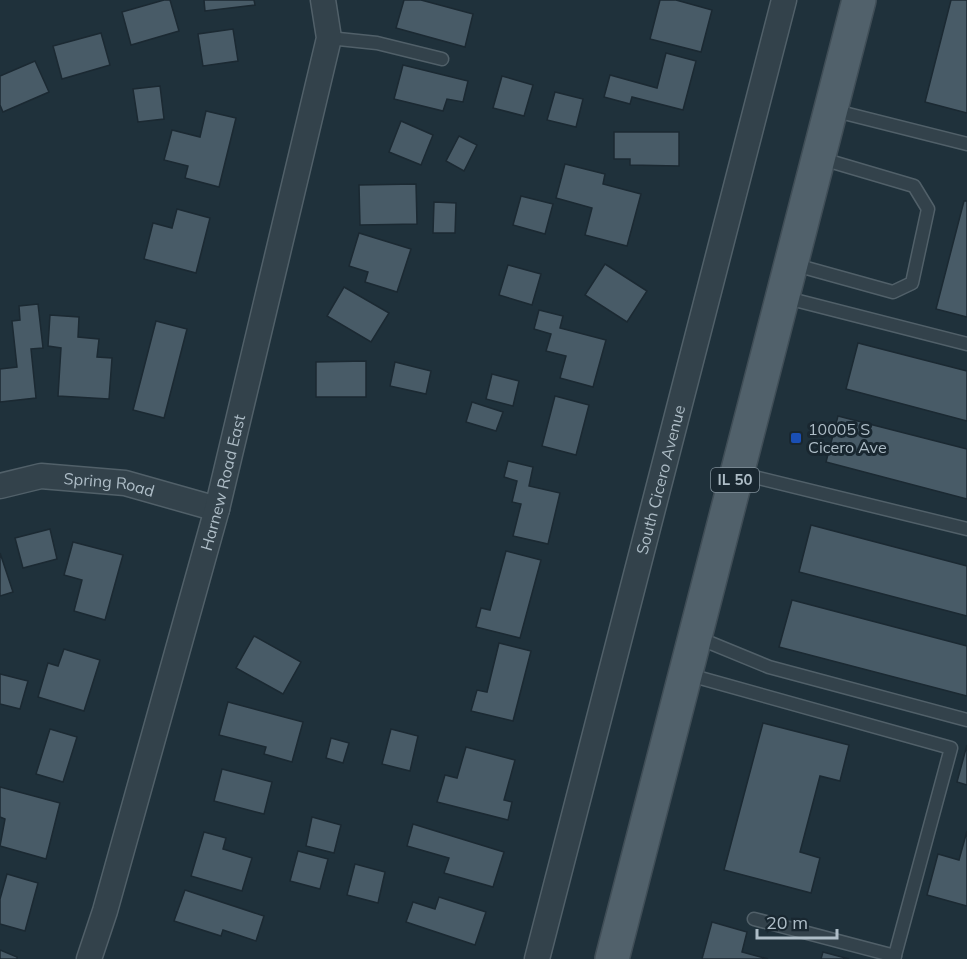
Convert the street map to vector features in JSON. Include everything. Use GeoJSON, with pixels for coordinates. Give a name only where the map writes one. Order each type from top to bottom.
{"type":"FeatureCollection","features":[{"type":"Feature","properties":{"kind":"main road","name":"IL 50"},"geometry":{"type":"LineString","coordinates":[[612,959],[859,0]]}},
{"type":"Feature","properties":{"kind":"street","name":"Harnew Road East"},"geometry":{"type":"LineString","coordinates":[[89,959],[105,911],[217,509],[329,38],[324,0]]}},
{"type":"Feature","properties":{"kind":"street","name":"South Cicero Avenue"},"geometry":{"type":"LineString","coordinates":[[537,959],[784,0]]}},
{"type":"Feature","properties":{"kind":"street","name":"Spring Road"},"geometry":{"type":"LineString","coordinates":[[0,486],[41,476],[125,483],[217,509]]}},
{"type":"Feature","properties":{"kind":"lane"},"geometry":{"type":"LineString","coordinates":[[329,38],[377,43],[442,59]]}},
{"type":"Feature","properties":{"kind":"lane"},"geometry":{"type":"LineString","coordinates":[[831,110],[967,144]]}},
{"type":"Feature","properties":{"kind":"lane"},"geometry":{"type":"LineString","coordinates":[[791,263],[893,292],[912,283],[928,210],[914,186],[818,158]]}},
{"type":"Feature","properties":{"kind":"lane"},"geometry":{"type":"LineString","coordinates":[[782,297],[967,344]]}},
{"type":"Feature","properties":{"kind":"lane"},"geometry":{"type":"LineString","coordinates":[[737,472],[967,529]]}},
{"type":"Feature","properties":{"kind":"lane"},"geometry":{"type":"LineString","coordinates":[[695,636],[769,667],[967,720]]}},
{"type":"Feature","properties":{"kind":"lane"},"geometry":{"type":"LineString","coordinates":[[685,673],[951,748],[895,958],[754,919]]}},
{"type":"Feature","properties":{"kind":"building"},"geometry":{"type":"Polygon","coordinates":[[[170,0],[179,31],[131,45],[122,12],[170,0]]]}},
{"type":"Feature","properties":{"kind":"building"},"geometry":{"type":"Polygon","coordinates":[[[204,0],[254,0],[255,5],[205,11],[204,0]]]}},
{"type":"Feature","properties":{"kind":"building"},"geometry":{"type":"Polygon","coordinates":[[[404,0],[421,0],[473,14],[465,47],[396,28],[404,0]]]}},
{"type":"Feature","properties":{"kind":"building"},"geometry":{"type":"Polygon","coordinates":[[[660,0],[676,0],[712,10],[701,52],[650,39],[660,0]]]}},
{"type":"Feature","properties":{"kind":"building"},"geometry":{"type":"Polygon","coordinates":[[[951,0],[967,0],[967,113],[925,102],[951,0]]]}},
{"type":"Feature","properties":{"kind":"building"},"geometry":{"type":"Polygon","coordinates":[[[233,29],[238,61],[203,66],[198,34],[233,29]]]}},
{"type":"Feature","properties":{"kind":"building"},"geometry":{"type":"Polygon","coordinates":[[[101,33],[110,65],[62,79],[53,46],[101,33]]]}},
{"type":"Feature","properties":{"kind":"building"},"geometry":{"type":"Polygon","coordinates":[[[666,53],[696,61],[683,110],[632,97],[630,104],[604,97],[610,75],[657,88],[666,53]]]}},
{"type":"Feature","properties":{"kind":"building"},"geometry":{"type":"Polygon","coordinates":[[[35,61],[49,92],[3,112],[0,105],[0,76],[35,61]]]}},
{"type":"Feature","properties":{"kind":"building"},"geometry":{"type":"Polygon","coordinates":[[[403,65],[468,81],[463,102],[447,99],[443,111],[394,99],[403,65]]]}},
{"type":"Feature","properties":{"kind":"building"},"geometry":{"type":"Polygon","coordinates":[[[502,76],[533,85],[524,116],[493,108],[502,76]]]}},
{"type":"Feature","properties":{"kind":"building"},"geometry":{"type":"Polygon","coordinates":[[[160,86],[164,119],[138,122],[133,89],[160,86]]]}},
{"type":"Feature","properties":{"kind":"building"},"geometry":{"type":"Polygon","coordinates":[[[555,92],[583,99],[576,127],[547,120],[555,92]]]}},
{"type":"Feature","properties":{"kind":"building"},"geometry":{"type":"Polygon","coordinates":[[[206,111],[236,118],[219,187],[185,178],[188,166],[164,160],[172,130],[200,137],[206,111]]]}},
{"type":"Feature","properties":{"kind":"building"},"geometry":{"type":"Polygon","coordinates":[[[401,121],[433,135],[421,165],[389,152],[401,121]]]}},
{"type":"Feature","properties":{"kind":"building"},"geometry":{"type":"Polygon","coordinates":[[[614,132],[679,132],[679,166],[630,165],[630,159],[614,159],[614,132]]]}},
{"type":"Feature","properties":{"kind":"building"},"geometry":{"type":"Polygon","coordinates":[[[459,136],[477,145],[464,171],[446,161],[459,136]]]}},
{"type":"Feature","properties":{"kind":"building"},"geometry":{"type":"Polygon","coordinates":[[[565,164],[605,174],[603,184],[641,194],[627,246],[585,235],[592,208],[556,198],[565,164]]]}},
{"type":"Feature","properties":{"kind":"building"},"geometry":{"type":"Polygon","coordinates":[[[416,184],[417,224],[360,225],[359,185],[416,184]]]}},
{"type":"Feature","properties":{"kind":"building"},"geometry":{"type":"Polygon","coordinates":[[[521,196],[553,204],[545,234],[513,225],[521,196]]]}},
{"type":"Feature","properties":{"kind":"building"},"geometry":{"type":"Polygon","coordinates":[[[964,201],[967,201],[967,317],[936,309],[964,201]]]}},
{"type":"Feature","properties":{"kind":"building"},"geometry":{"type":"Polygon","coordinates":[[[434,202],[456,203],[455,233],[433,233],[434,202]]]}},
{"type":"Feature","properties":{"kind":"building"},"geometry":{"type":"Polygon","coordinates":[[[177,209],[210,218],[196,273],[144,259],[153,223],[172,228],[177,209]]]}},
{"type":"Feature","properties":{"kind":"building"},"geometry":{"type":"Polygon","coordinates":[[[359,233],[411,249],[397,292],[365,282],[368,272],[349,266],[359,233]]]}},
{"type":"Feature","properties":{"kind":"building"},"geometry":{"type":"Polygon","coordinates":[[[605,264],[647,291],[627,322],[585,295],[605,264]]]}},
{"type":"Feature","properties":{"kind":"building"},"geometry":{"type":"Polygon","coordinates":[[[508,265],[541,274],[532,305],[499,295],[508,265]]]}},
{"type":"Feature","properties":{"kind":"building"},"geometry":{"type":"Polygon","coordinates":[[[344,287],[389,313],[371,342],[327,316],[344,287]]]}},
{"type":"Feature","properties":{"kind":"building"},"geometry":{"type":"Polygon","coordinates":[[[38,304],[43,348],[31,349],[36,398],[0,402],[0,369],[17,367],[12,321],[20,320],[19,306],[38,304]]]}},
{"type":"Feature","properties":{"kind":"building"},"geometry":{"type":"Polygon","coordinates":[[[539,310],[563,316],[560,328],[606,340],[593,387],[560,378],[566,356],[546,351],[551,334],[534,329],[539,310]]]}},
{"type":"Feature","properties":{"kind":"building"},"geometry":{"type":"Polygon","coordinates":[[[50,315],[79,317],[78,337],[99,339],[97,357],[112,358],[109,399],[58,396],[61,348],[48,346],[50,315]]]}},
{"type":"Feature","properties":{"kind":"building"},"geometry":{"type":"Polygon","coordinates":[[[156,321],[187,329],[164,418],[133,410],[156,321]]]}},
{"type":"Feature","properties":{"kind":"building"},"geometry":{"type":"Polygon","coordinates":[[[858,343],[967,371],[967,421],[846,389],[858,343]]]}},
{"type":"Feature","properties":{"kind":"building"},"geometry":{"type":"Polygon","coordinates":[[[366,361],[366,397],[316,397],[316,362],[366,361]]]}},
{"type":"Feature","properties":{"kind":"building"},"geometry":{"type":"Polygon","coordinates":[[[395,362],[431,371],[426,394],[390,386],[395,362]]]}},
{"type":"Feature","properties":{"kind":"building"},"geometry":{"type":"Polygon","coordinates":[[[492,374],[519,381],[513,406],[486,399],[492,374]]]}},
{"type":"Feature","properties":{"kind":"building"},"geometry":{"type":"Polygon","coordinates":[[[555,396],[589,405],[576,455],[542,446],[555,396]]]}},
{"type":"Feature","properties":{"kind":"building"},"geometry":{"type":"Polygon","coordinates":[[[472,402],[503,412],[496,431],[466,422],[472,402]]]}},
{"type":"Feature","properties":{"kind":"building"},"geometry":{"type":"Polygon","coordinates":[[[838,416],[967,449],[967,499],[826,462],[838,416]]]}},
{"type":"Feature","properties":{"kind":"building"},"geometry":{"type":"Polygon","coordinates":[[[508,461],[533,467],[529,486],[560,493],[548,544],[513,536],[521,504],[512,502],[517,481],[504,477],[508,461]]]}},
{"type":"Feature","properties":{"kind":"building"},"geometry":{"type":"Polygon","coordinates":[[[811,525],[967,566],[967,616],[799,572],[811,525]]]}},
{"type":"Feature","properties":{"kind":"building"},"geometry":{"type":"Polygon","coordinates":[[[50,529],[57,559],[23,568],[15,538],[50,529]]]}},
{"type":"Feature","properties":{"kind":"building"},"geometry":{"type":"Polygon","coordinates":[[[73,542],[123,555],[105,620],[74,611],[82,580],[64,575],[73,542]]]}},
{"type":"Feature","properties":{"kind":"building"},"geometry":{"type":"Polygon","coordinates":[[[506,551],[541,560],[520,638],[476,627],[481,608],[490,610],[506,551]]]}},
{"type":"Feature","properties":{"kind":"building"},"geometry":{"type":"Polygon","coordinates":[[[0,553],[13,592],[0,596],[0,553]]]}},
{"type":"Feature","properties":{"kind":"building"},"geometry":{"type":"Polygon","coordinates":[[[792,600],[967,646],[967,696],[779,647],[792,600]]]}},
{"type":"Feature","properties":{"kind":"building"},"geometry":{"type":"Polygon","coordinates":[[[254,636],[301,662],[283,694],[236,668],[254,636]]]}},
{"type":"Feature","properties":{"kind":"building"},"geometry":{"type":"Polygon","coordinates":[[[499,643],[531,651],[513,721],[471,711],[477,690],[487,692],[499,643]]]}},
{"type":"Feature","properties":{"kind":"building"},"geometry":{"type":"Polygon","coordinates":[[[64,649],[100,660],[84,711],[38,697],[48,663],[58,666],[64,649]]]}},
{"type":"Feature","properties":{"kind":"building"},"geometry":{"type":"Polygon","coordinates":[[[0,674],[28,681],[20,709],[0,704],[0,674]]]}},
{"type":"Feature","properties":{"kind":"building"},"geometry":{"type":"Polygon","coordinates":[[[228,702],[303,722],[292,762],[264,754],[266,747],[219,735],[228,702]]]}},
{"type":"Feature","properties":{"kind":"building"},"geometry":{"type":"Polygon","coordinates":[[[763,723],[849,745],[840,781],[820,776],[800,852],[820,858],[811,893],[724,870],[763,723]]]}},
{"type":"Feature","properties":{"kind":"building"},"geometry":{"type":"Polygon","coordinates":[[[50,729],[77,737],[63,782],[36,774],[50,729]]]}},
{"type":"Feature","properties":{"kind":"building"},"geometry":{"type":"Polygon","coordinates":[[[391,729],[418,736],[410,771],[382,764],[391,729]]]}},
{"type":"Feature","properties":{"kind":"building"},"geometry":{"type":"Polygon","coordinates":[[[331,738],[349,743],[343,763],[326,758],[331,738]]]}},
{"type":"Feature","properties":{"kind":"building"},"geometry":{"type":"Polygon","coordinates":[[[967,745],[967,785],[957,782],[967,745]]]}},
{"type":"Feature","properties":{"kind":"building"},"geometry":{"type":"Polygon","coordinates":[[[466,747],[515,760],[504,800],[512,802],[508,820],[437,802],[445,775],[457,778],[466,747]]]}},
{"type":"Feature","properties":{"kind":"building"},"geometry":{"type":"Polygon","coordinates":[[[222,769],[272,782],[264,814],[214,801],[222,769]]]}},
{"type":"Feature","properties":{"kind":"building"},"geometry":{"type":"Polygon","coordinates":[[[0,787],[60,803],[46,859],[0,846],[5,819],[0,817],[0,787]]]}},
{"type":"Feature","properties":{"kind":"building"},"geometry":{"type":"Polygon","coordinates":[[[312,817],[341,825],[334,853],[306,846],[312,817]]]}},
{"type":"Feature","properties":{"kind":"building"},"geometry":{"type":"Polygon","coordinates":[[[413,824],[504,852],[493,887],[444,873],[449,858],[407,846],[413,824]]]}},
{"type":"Feature","properties":{"kind":"building"},"geometry":{"type":"Polygon","coordinates":[[[967,831],[967,906],[927,895],[938,854],[959,860],[967,831]]]}},
{"type":"Feature","properties":{"kind":"building"},"geometry":{"type":"Polygon","coordinates":[[[204,832],[226,838],[223,849],[252,858],[242,891],[191,876],[204,832]]]}},
{"type":"Feature","properties":{"kind":"building"},"geometry":{"type":"Polygon","coordinates":[[[298,851],[328,859],[320,889],[290,881],[298,851]]]}},
{"type":"Feature","properties":{"kind":"building"},"geometry":{"type":"Polygon","coordinates":[[[355,864],[385,872],[378,903],[347,895],[355,864]]]}},
{"type":"Feature","properties":{"kind":"building"},"geometry":{"type":"Polygon","coordinates":[[[7,874],[38,883],[25,931],[0,924],[0,899],[7,874]]]}},
{"type":"Feature","properties":{"kind":"building"},"geometry":{"type":"Polygon","coordinates":[[[185,890],[264,916],[256,941],[223,930],[221,936],[174,921],[185,890]]]}},
{"type":"Feature","properties":{"kind":"building"},"geometry":{"type":"Polygon","coordinates":[[[439,897],[486,912],[475,945],[406,922],[413,902],[435,909],[439,897]]]}},
{"type":"Feature","properties":{"kind":"building"},"geometry":{"type":"Polygon","coordinates":[[[712,922],[747,932],[742,952],[768,959],[702,959],[712,922]]]}},
{"type":"Feature","properties":{"kind":"building"},"geometry":{"type":"Polygon","coordinates":[[[0,950],[17,957],[17,959],[0,959],[0,950]]]}},
{"type":"Feature","properties":{"kind":"building"},"geometry":{"type":"Polygon","coordinates":[[[823,952],[849,959],[821,959],[823,952]]]}},
{"type":"Feature","properties":{"kind":"place","name":"10005 S Cicero Ave"},"geometry":{"type":"Point","coordinates":[796,438]}}]}
